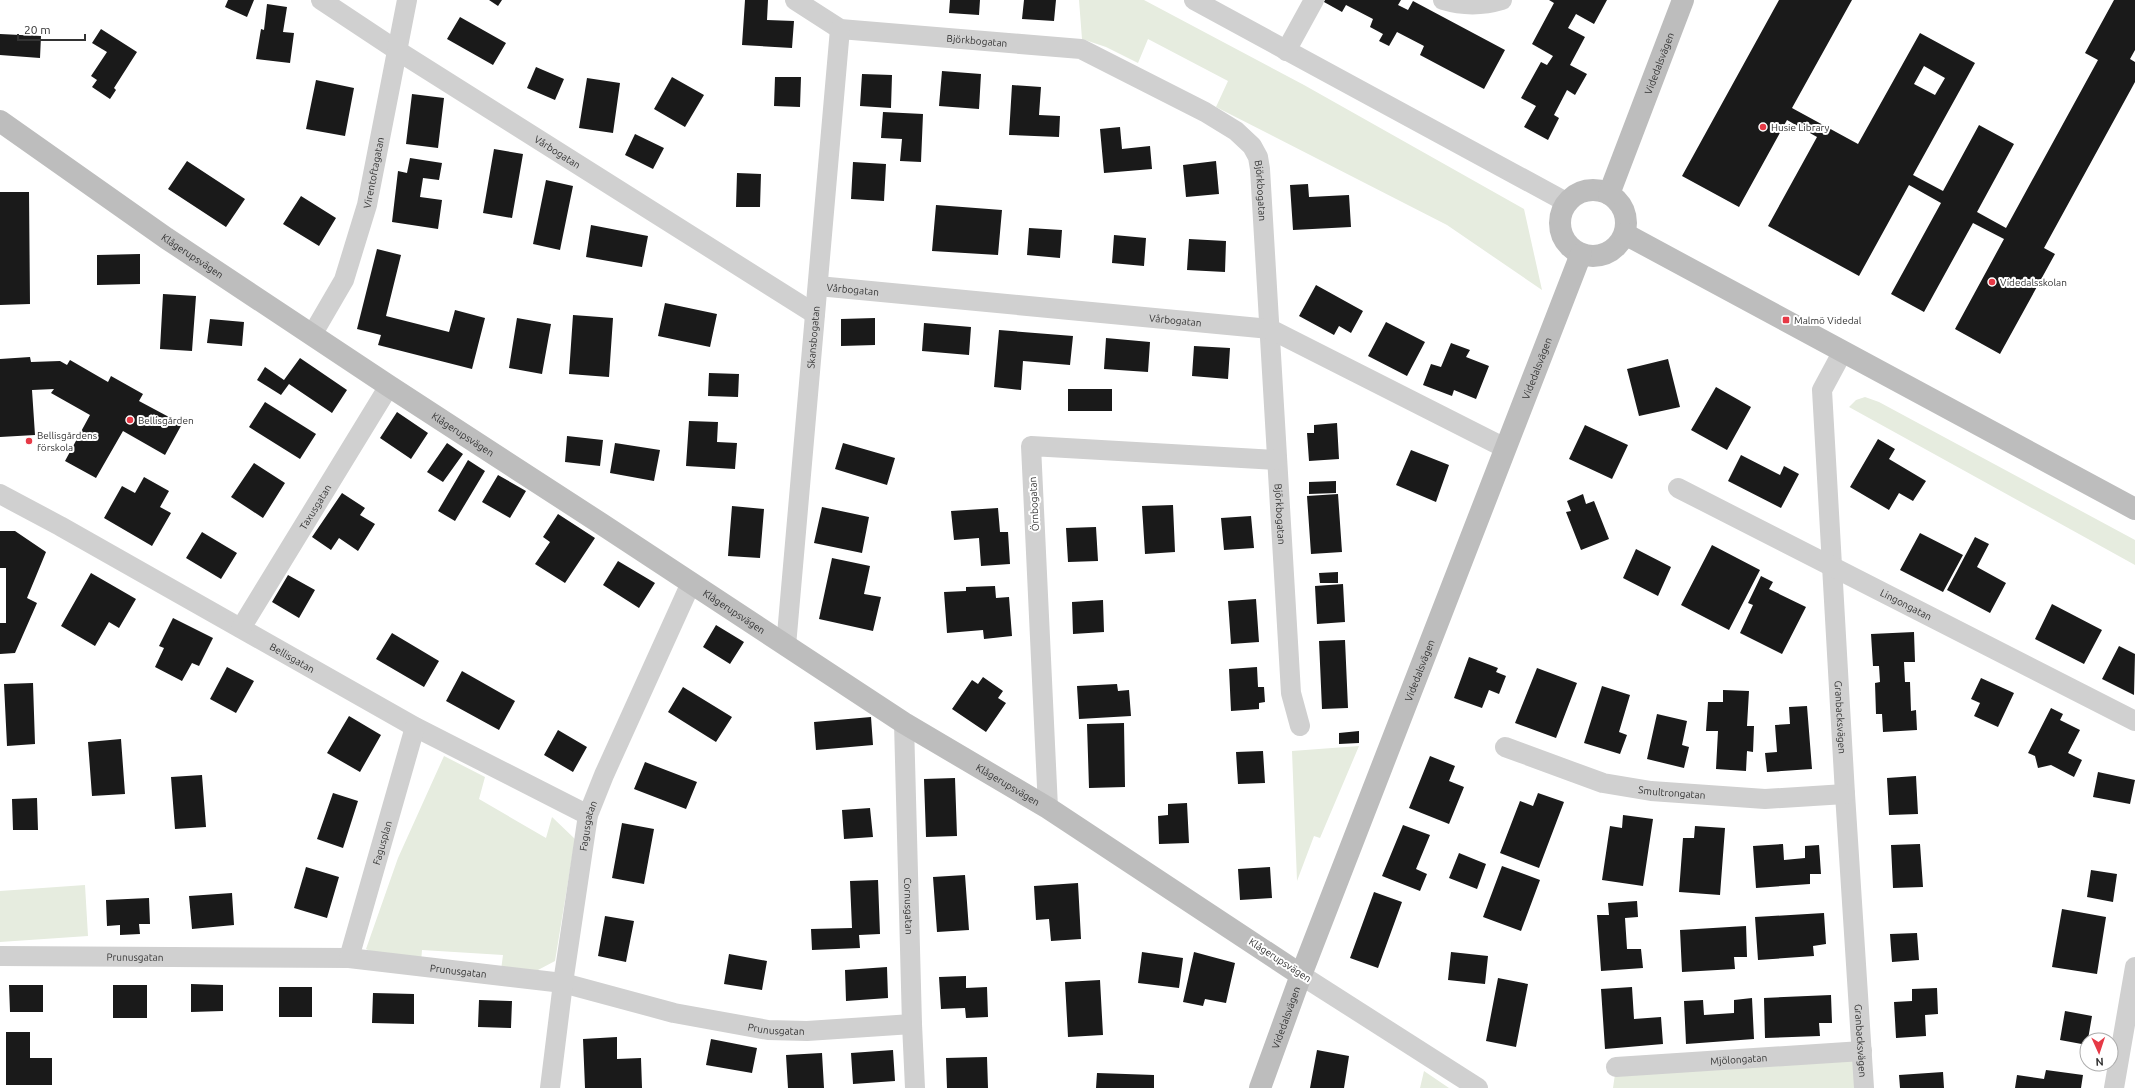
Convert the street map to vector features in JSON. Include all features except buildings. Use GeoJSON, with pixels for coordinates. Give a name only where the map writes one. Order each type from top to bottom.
{"type":"FeatureCollection","features":[{"type":"Feature","properties":{"kind":"street","name":"Vårbogatan"},"geometry":{"type":"LineString","coordinates":[[321,0],[398,51],[815,314]]}},
{"type":"Feature","properties":{"kind":"street","name":"Virentoftagatan"},"geometry":{"type":"LineString","coordinates":[[312,335],[344,280],[367,205],[407,0]]}},
{"type":"Feature","properties":{"kind":"street","name":"Björkbogatan"},"geometry":{"type":"LineString","coordinates":[[795,0],[840,29],[1081,50],[1205,112],[1236,131],[1248,142],[1258,157],[1270,329],[1291,693],[1300,726]]}},
{"type":"Feature","properties":{"kind":"street"},"geometry":{"type":"LineString","coordinates":[[1194,0],[1566,202]]}},
{"type":"Feature","properties":{"kind":"street"},"geometry":{"type":"LineString","coordinates":[[1286,51],[1314,0]]}},
{"type":"Feature","properties":{"kind":"street"},"geometry":{"type":"LineString","coordinates":[[1443,0],[1455,4],[1474,5],[1502,0]]}},
{"type":"Feature","properties":{"kind":"street","name":"Videdalsvägen"},"geometry":{"type":"LineString","coordinates":[[1609,194],[1683,0]]}},
{"type":"Feature","properties":{"kind":"street","name":"Skansbogatan"},"geometry":{"type":"LineString","coordinates":[[786,646],[840,29]]}},
{"type":"Feature","properties":{"kind":"street","name":"Klågerupsvägen"},"geometry":{"type":"LineString","coordinates":[[0,121],[166,238],[786,646],[904,723],[1048,808],[1301,975],[1478,1088]]}},
{"type":"Feature","properties":{"kind":"street"},"geometry":{"type":"LineString","coordinates":[[1596,189],[1609,194],[1618,201],[1624,211],[1627,222],[1625,234],[1620,243],[1612,250],[1602,255],[1592,256],[1581,254],[1572,248],[1565,240],[1561,230],[1560,219],[1566,202],[1583,191],[1596,189]]}},
{"type":"Feature","properties":{"kind":"street"},"geometry":{"type":"LineString","coordinates":[[1625,234],[2135,509]]}},
{"type":"Feature","properties":{"kind":"street","name":"Videdalsvägen"},"geometry":{"type":"LineString","coordinates":[[1260,1088],[1301,975],[1581,254]]}},
{"type":"Feature","properties":{"kind":"street","name":"Vårbogatan"},"geometry":{"type":"LineString","coordinates":[[818,286],[1270,329],[1505,448]]}},
{"type":"Feature","properties":{"kind":"street","name":"Granbacksvägen"},"geometry":{"type":"LineString","coordinates":[[1843,351],[1822,390],[1845,794],[1864,1088]]}},
{"type":"Feature","properties":{"kind":"street","name":"Taxusgatan"},"geometry":{"type":"LineString","coordinates":[[241,628],[389,386]]}},
{"type":"Feature","properties":{"kind":"street","name":"Örnbogatan"},"geometry":{"type":"LineString","coordinates":[[1048,808],[1031,446],[1277,460]]}},
{"type":"Feature","properties":{"kind":"street","name":"Lingongatan"},"geometry":{"type":"LineString","coordinates":[[1678,488],[2135,721]]}},
{"type":"Feature","properties":{"kind":"street","name":"Bellisgatan"},"geometry":{"type":"LineString","coordinates":[[0,494],[415,727],[588,815]]}},
{"type":"Feature","properties":{"kind":"street","name":"Fagusgatan"},"geometry":{"type":"LineString","coordinates":[[550,1088],[563,983],[588,815],[604,775],[691,583]]}},
{"type":"Feature","properties":{"kind":"street","name":"Cornusgatan"},"geometry":{"type":"LineString","coordinates":[[904,723],[912,1024],[916,1088]]}},
{"type":"Feature","properties":{"kind":"street","name":"Fagusplan"},"geometry":{"type":"LineString","coordinates":[[349,958],[415,727]]}},
{"type":"Feature","properties":{"kind":"street","name":"Smultrongatan"},"geometry":{"type":"LineString","coordinates":[[1505,747],[1603,783],[1651,791],[1765,799],[1845,794]]}},
{"type":"Feature","properties":{"kind":"street","name":"Prunusgatan"},"geometry":{"type":"LineString","coordinates":[[0,956],[349,958],[563,983],[674,1013],[768,1030],[828,1030],[912,1024]]}},
{"type":"Feature","properties":{"kind":"street"},"geometry":{"type":"LineString","coordinates":[[2114,1088],[2135,967]]}},
{"type":"Feature","properties":{"kind":"street","name":"Mjölongatan"},"geometry":{"type":"LineString","coordinates":[[1616,1067],[1862,1051]]}},
{"type":"Feature","properties":{"kind":"shaded area"},"geometry":{"type":"Polygon","coordinates":[[[1079,0],[1144,0],[1304,85],[1524,209],[1542,290],[1447,225],[1216,107],[1228,81],[1148,39],[1138,63],[1106,47],[1082,39],[1079,0]]]}},
{"type":"Feature","properties":{"kind":"shaded area"},"geometry":{"type":"Polygon","coordinates":[[[1865,397],[1879,402],[2135,540],[2135,565],[1849,407],[1856,400],[1865,397]]]}},
{"type":"Feature","properties":{"kind":"shaded area"},"geometry":{"type":"Polygon","coordinates":[[[1359,746],[1320,838],[1314,836],[1297,881],[1292,751],[1359,746]]]}},
{"type":"Feature","properties":{"kind":"shaded area"},"geometry":{"type":"Polygon","coordinates":[[[444,756],[485,777],[479,799],[546,838],[552,817],[575,839],[555,961],[538,970],[501,970],[503,955],[422,950],[421,962],[381,957],[366,949],[398,858],[444,756]]]}},
{"type":"Feature","properties":{"kind":"shaded area"},"geometry":{"type":"Polygon","coordinates":[[[85,885],[88,936],[0,942],[0,891],[85,885]]]}},
{"type":"Feature","properties":{"kind":"shaded area"},"geometry":{"type":"Polygon","coordinates":[[[1862,1051],[1859,1088],[1613,1088],[1616,1067],[1862,1051]]]}},
{"type":"Feature","properties":{"kind":"shaded area"},"geometry":{"type":"Polygon","coordinates":[[[1424,1071],[1449,1088],[1420,1088],[1424,1071]]]}},
{"type":"Feature","properties":{"kind":"place","name":"Husie Library"},"geometry":{"type":"Point","coordinates":[1763,127]}},
{"type":"Feature","properties":{"kind":"place","name":"Videdalsskolan"},"geometry":{"type":"Point","coordinates":[1992,282]}},
{"type":"Feature","properties":{"kind":"place","name":"Malmö Videdal"},"geometry":{"type":"Point","coordinates":[1786,320]}},
{"type":"Feature","properties":{"kind":"place","name":"Bellisgården"},"geometry":{"type":"Point","coordinates":[130,420]}},
{"type":"Feature","properties":{"kind":"place","name":"Bellisgårdens förskola"},"geometry":{"type":"Point","coordinates":[29,441]}}]}
